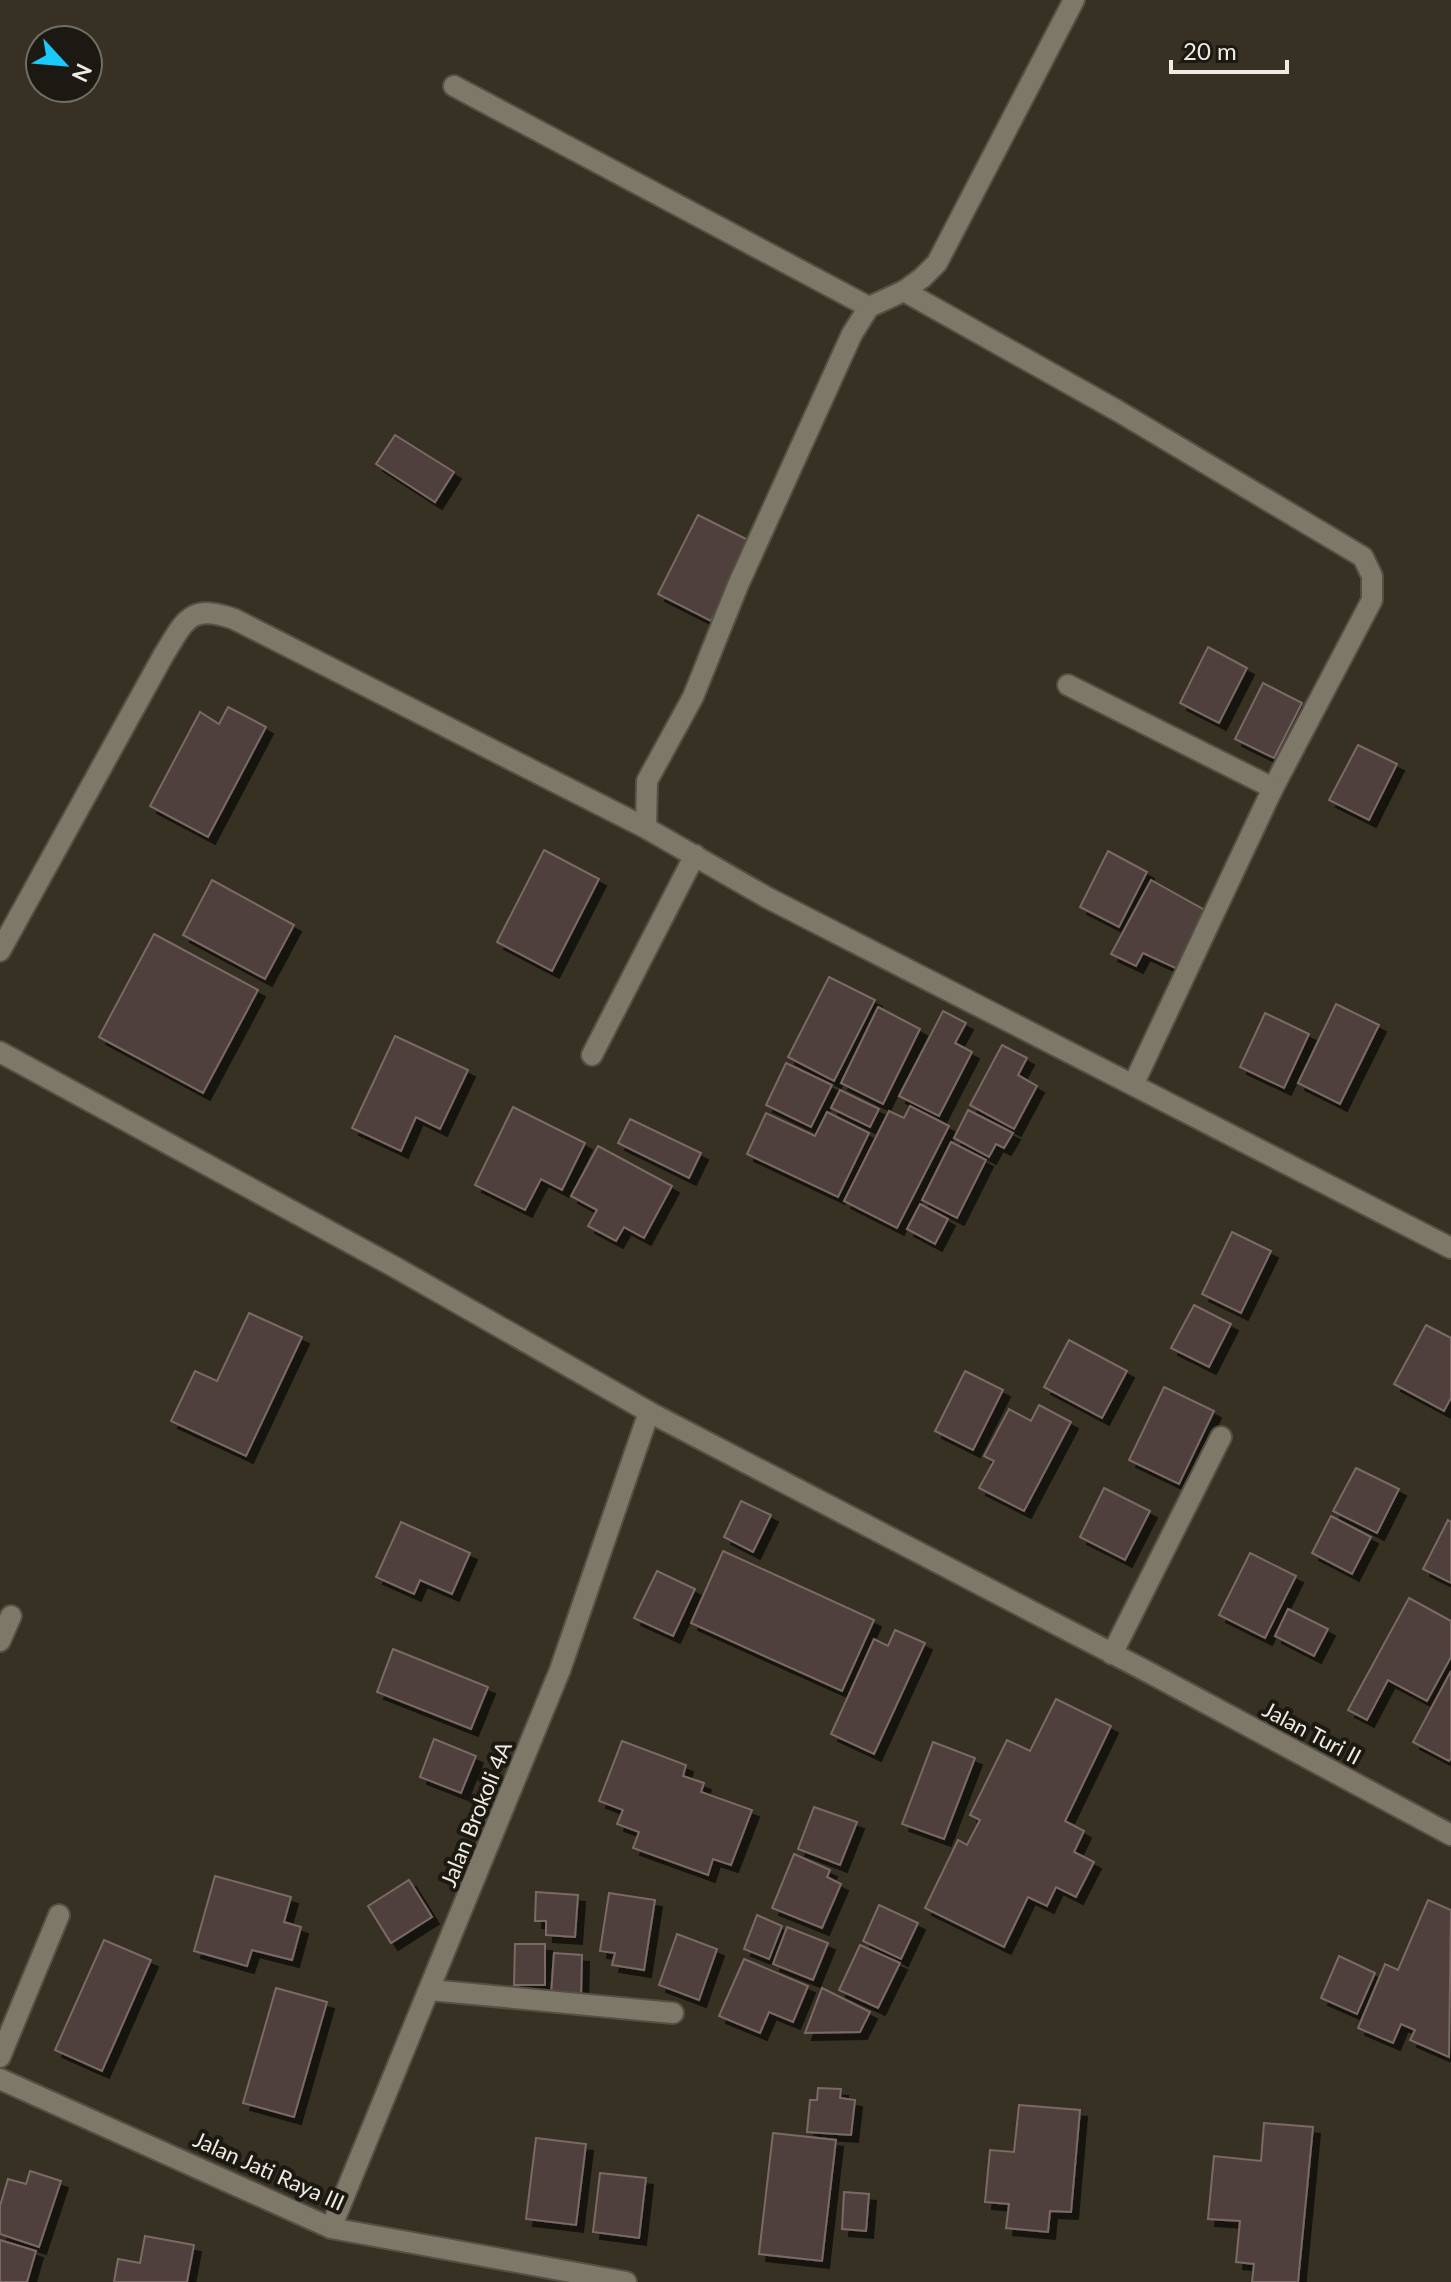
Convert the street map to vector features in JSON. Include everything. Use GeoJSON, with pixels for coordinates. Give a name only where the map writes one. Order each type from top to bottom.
{"type":"FeatureCollection","features":[{"type":"Feature","properties":{"kind":"street"},"geometry":{"type":"LineString","coordinates":[[646,828],[647,781],[693,697],[738,585],[852,334],[869,307],[904,291],[922,278],[946,248],[1074,0]]}},
{"type":"Feature","properties":{"kind":"street"},"geometry":{"type":"LineString","coordinates":[[454,86],[869,307]]}},
{"type":"Feature","properties":{"kind":"street"},"geometry":{"type":"LineString","coordinates":[[904,291],[1118,411],[1363,557],[1372,576],[1372,600],[1273,788],[1133,1085]]}},
{"type":"Feature","properties":{"kind":"street"},"geometry":{"type":"LineString","coordinates":[[0,951],[163,656],[182,627],[198,612],[214,612],[234,619],[646,828],[768,898],[1451,1248]]}},
{"type":"Feature","properties":{"kind":"street"},"geometry":{"type":"LineString","coordinates":[[1068,685],[1273,788]]}},
{"type":"Feature","properties":{"kind":"street"},"geometry":{"type":"LineString","coordinates":[[592,1055],[695,855]]}},
{"type":"Feature","properties":{"kind":"street","name":"Jalan Turi II"},"geometry":{"type":"LineString","coordinates":[[0,1052],[379,1258],[649,1412],[1150,1673],[1451,1835]]}},
{"type":"Feature","properties":{"kind":"street","name":"Jalan Brokoli 4A"},"geometry":{"type":"LineString","coordinates":[[331,2228],[560,1670],[649,1412]]}},
{"type":"Feature","properties":{"kind":"street"},"geometry":{"type":"LineString","coordinates":[[1112,1654],[1221,1437]]}},
{"type":"Feature","properties":{"kind":"street"},"geometry":{"type":"LineString","coordinates":[[0,1641],[11,1616]]}},
{"type":"Feature","properties":{"kind":"street"},"geometry":{"type":"LineString","coordinates":[[0,2057],[59,1915]]}},
{"type":"Feature","properties":{"kind":"street"},"geometry":{"type":"LineString","coordinates":[[430,1990],[673,2013]]}},
{"type":"Feature","properties":{"kind":"street","name":"Jalan Jati Raya III"},"geometry":{"type":"LineString","coordinates":[[0,2079],[331,2228],[626,2282]]}},
{"type":"Feature","properties":{"kind":"building"},"geometry":{"type":"Polygon","coordinates":[[[395,435],[454,472],[435,502],[376,464],[395,435]]]}},
{"type":"Feature","properties":{"kind":"building"},"geometry":{"type":"Polygon","coordinates":[[[698,515],[752,542],[711,621],[658,594],[698,515]]]}},
{"type":"Feature","properties":{"kind":"building"},"geometry":{"type":"Polygon","coordinates":[[[1208,647],[1247,668],[1219,723],[1180,703],[1208,647]]]}},
{"type":"Feature","properties":{"kind":"building"},"geometry":{"type":"Polygon","coordinates":[[[1263,683],[1302,703],[1274,758],[1235,739],[1263,683]]]}},
{"type":"Feature","properties":{"kind":"building"},"geometry":{"type":"Polygon","coordinates":[[[228,707],[266,727],[208,837],[150,806],[200,712],[219,724],[228,707]]]}},
{"type":"Feature","properties":{"kind":"building"},"geometry":{"type":"Polygon","coordinates":[[[1358,745],[1397,764],[1369,820],[1329,800],[1358,745]]]}},
{"type":"Feature","properties":{"kind":"building"},"geometry":{"type":"Polygon","coordinates":[[[544,850],[599,879],[552,971],[497,942],[544,850]]]}},
{"type":"Feature","properties":{"kind":"building"},"geometry":{"type":"Polygon","coordinates":[[[1108,851],[1147,872],[1119,927],[1080,907],[1108,851]]]}},
{"type":"Feature","properties":{"kind":"building"},"geometry":{"type":"Polygon","coordinates":[[[212,880],[294,925],[265,979],[183,935],[212,880]]]}},
{"type":"Feature","properties":{"kind":"building"},"geometry":{"type":"Polygon","coordinates":[[[1151,880],[1210,913],[1182,971],[1143,953],[1136,966],[1111,954],[1151,880]]]}},
{"type":"Feature","properties":{"kind":"building"},"geometry":{"type":"Polygon","coordinates":[[[154,934],[258,990],[203,1093],[99,1037],[154,934]]]}},
{"type":"Feature","properties":{"kind":"building"},"geometry":{"type":"Polygon","coordinates":[[[829,977],[875,1000],[834,1081],[788,1057],[829,977]]]}},
{"type":"Feature","properties":{"kind":"building"},"geometry":{"type":"Polygon","coordinates":[[[1336,1004],[1379,1025],[1340,1104],[1298,1083],[1336,1004]]]}},
{"type":"Feature","properties":{"kind":"building"},"geometry":{"type":"Polygon","coordinates":[[[878,1007],[920,1029],[883,1104],[841,1083],[878,1007]]]}},
{"type":"Feature","properties":{"kind":"building"},"geometry":{"type":"Polygon","coordinates":[[[943,1011],[966,1023],[955,1043],[972,1052],[939,1116],[899,1096],[943,1011]]]}},
{"type":"Feature","properties":{"kind":"building"},"geometry":{"type":"Polygon","coordinates":[[[1265,1013],[1309,1034],[1284,1088],[1240,1067],[1265,1013]]]}},
{"type":"Feature","properties":{"kind":"building"},"geometry":{"type":"Polygon","coordinates":[[[395,1036],[468,1070],[440,1129],[416,1117],[401,1151],[352,1128],[395,1036]]]}},
{"type":"Feature","properties":{"kind":"building"},"geometry":{"type":"Polygon","coordinates":[[[1002,1045],[1027,1058],[1018,1075],[1037,1086],[1014,1129],[970,1105],[1002,1045]]]}},
{"type":"Feature","properties":{"kind":"building"},"geometry":{"type":"Polygon","coordinates":[[[786,1063],[832,1085],[811,1127],[766,1105],[786,1063]]]}},
{"type":"Feature","properties":{"kind":"building"},"geometry":{"type":"Polygon","coordinates":[[[840,1090],[879,1109],[870,1127],[831,1108],[840,1090]]]}},
{"type":"Feature","properties":{"kind":"building"},"geometry":{"type":"Polygon","coordinates":[[[910,1106],[949,1126],[897,1228],[844,1201],[889,1111],[904,1118],[910,1106]]]}},
{"type":"Feature","properties":{"kind":"building"},"geometry":{"type":"Polygon","coordinates":[[[513,1107],[585,1143],[562,1190],[541,1179],[525,1210],[475,1185],[513,1107]]]}},
{"type":"Feature","properties":{"kind":"building"},"geometry":{"type":"Polygon","coordinates":[[[968,1110],[1013,1133],[1004,1148],[996,1144],[989,1157],[954,1138],[968,1110]]]}},
{"type":"Feature","properties":{"kind":"building"},"geometry":{"type":"Polygon","coordinates":[[[827,1112],[869,1133],[838,1197],[747,1154],[766,1113],[815,1136],[827,1112]]]}},
{"type":"Feature","properties":{"kind":"building"},"geometry":{"type":"Polygon","coordinates":[[[630,1119],[701,1153],[689,1178],[618,1143],[630,1119]]]}},
{"type":"Feature","properties":{"kind":"building"},"geometry":{"type":"Polygon","coordinates":[[[951,1142],[986,1160],[957,1218],[922,1200],[951,1142]]]}},
{"type":"Feature","properties":{"kind":"building"},"geometry":{"type":"Polygon","coordinates":[[[598,1146],[672,1186],[644,1238],[624,1227],[616,1241],[588,1226],[597,1210],[571,1196],[598,1146]]]}},
{"type":"Feature","properties":{"kind":"building"},"geometry":{"type":"Polygon","coordinates":[[[920,1204],[948,1219],[935,1244],[907,1229],[920,1204]]]}},
{"type":"Feature","properties":{"kind":"building"},"geometry":{"type":"Polygon","coordinates":[[[1232,1232],[1271,1251],[1241,1313],[1202,1294],[1232,1232]]]}},
{"type":"Feature","properties":{"kind":"building"},"geometry":{"type":"Polygon","coordinates":[[[1194,1305],[1231,1324],[1209,1367],[1171,1348],[1194,1305]]]}},
{"type":"Feature","properties":{"kind":"building"},"geometry":{"type":"Polygon","coordinates":[[[249,1313],[302,1337],[246,1456],[171,1421],[195,1371],[217,1381],[249,1313]]]}},
{"type":"Feature","properties":{"kind":"building"},"geometry":{"type":"Polygon","coordinates":[[[1426,1325],[1451,1338],[1451,1398],[1444,1411],[1394,1384],[1426,1325]]]}},
{"type":"Feature","properties":{"kind":"building"},"geometry":{"type":"Polygon","coordinates":[[[1069,1340],[1127,1371],[1102,1418],[1044,1387],[1069,1340]]]}},
{"type":"Feature","properties":{"kind":"building"},"geometry":{"type":"Polygon","coordinates":[[[965,1371],[1003,1390],[973,1450],[935,1431],[965,1371]]]}},
{"type":"Feature","properties":{"kind":"building"},"geometry":{"type":"Polygon","coordinates":[[[1164,1387],[1214,1411],[1179,1484],[1129,1460],[1164,1387]]]}},
{"type":"Feature","properties":{"kind":"building"},"geometry":{"type":"Polygon","coordinates":[[[1039,1405],[1071,1422],[1024,1511],[979,1488],[994,1461],[984,1456],[1009,1409],[1031,1421],[1039,1405]]]}},
{"type":"Feature","properties":{"kind":"building"},"geometry":{"type":"Polygon","coordinates":[[[1356,1468],[1399,1489],[1377,1533],[1333,1511],[1356,1468]]]}},
{"type":"Feature","properties":{"kind":"building"},"geometry":{"type":"Polygon","coordinates":[[[1104,1488],[1150,1511],[1125,1560],[1080,1537],[1104,1488]]]}},
{"type":"Feature","properties":{"kind":"building"},"geometry":{"type":"Polygon","coordinates":[[[741,1501],[771,1515],[753,1552],[724,1537],[741,1501]]]}},
{"type":"Feature","properties":{"kind":"building"},"geometry":{"type":"Polygon","coordinates":[[[1331,1516],[1371,1537],[1352,1574],[1312,1553],[1331,1516]]]}},
{"type":"Feature","properties":{"kind":"building"},"geometry":{"type":"Polygon","coordinates":[[[1448,1520],[1451,1522],[1451,1583],[1423,1569],[1448,1520]]]}},
{"type":"Feature","properties":{"kind":"building"},"geometry":{"type":"Polygon","coordinates":[[[401,1522],[470,1553],[452,1594],[420,1580],[414,1594],[376,1577],[401,1522]]]}},
{"type":"Feature","properties":{"kind":"building"},"geometry":{"type":"Polygon","coordinates":[[[723,1551],[874,1620],[842,1691],[691,1623],[723,1551]]]}},
{"type":"Feature","properties":{"kind":"building"},"geometry":{"type":"Polygon","coordinates":[[[1250,1553],[1296,1576],[1265,1638],[1219,1615],[1250,1553]]]}},
{"type":"Feature","properties":{"kind":"building"},"geometry":{"type":"Polygon","coordinates":[[[657,1571],[695,1589],[673,1636],[634,1618],[657,1571]]]}},
{"type":"Feature","properties":{"kind":"building"},"geometry":{"type":"Polygon","coordinates":[[[1409,1598],[1451,1621],[1451,1657],[1427,1701],[1388,1680],[1367,1720],[1348,1710],[1409,1598]]]}},
{"type":"Feature","properties":{"kind":"building"},"geometry":{"type":"Polygon","coordinates":[[[1288,1609],[1328,1629],[1314,1656],[1275,1636],[1288,1609]]]}},
{"type":"Feature","properties":{"kind":"building"},"geometry":{"type":"Polygon","coordinates":[[[895,1630],[925,1643],[874,1754],[831,1734],[874,1639],[888,1646],[895,1630]]]}},
{"type":"Feature","properties":{"kind":"building"},"geometry":{"type":"Polygon","coordinates":[[[393,1649],[488,1687],[471,1729],[377,1692],[393,1649]]]}},
{"type":"Feature","properties":{"kind":"building"},"geometry":{"type":"Polygon","coordinates":[[[1451,1671],[1451,1758],[1449,1761],[1413,1742],[1451,1671]]]}},
{"type":"Feature","properties":{"kind":"building"},"geometry":{"type":"Polygon","coordinates":[[[1056,1699],[1111,1726],[1065,1821],[1084,1831],[1074,1852],[1094,1862],[1076,1897],[1056,1887],[1047,1906],[1028,1897],[1004,1947],[925,1908],[958,1840],[967,1845],[980,1820],[970,1815],[1007,1740],[1030,1751],[1056,1699]]]}},
{"type":"Feature","properties":{"kind":"building"},"geometry":{"type":"Polygon","coordinates":[[[434,1739],[476,1756],[461,1793],[420,1777],[434,1739]]]}},
{"type":"Feature","properties":{"kind":"building"},"geometry":{"type":"Polygon","coordinates":[[[622,1741],[686,1765],[683,1776],[704,1783],[701,1792],[752,1810],[731,1865],[713,1859],[708,1875],[633,1848],[639,1832],[617,1824],[623,1810],[599,1801],[622,1741]]]}},
{"type":"Feature","properties":{"kind":"building"},"geometry":{"type":"Polygon","coordinates":[[[933,1742],[975,1758],[944,1839],[902,1824],[933,1742]]]}},
{"type":"Feature","properties":{"kind":"building"},"geometry":{"type":"Polygon","coordinates":[[[814,1807],[857,1822],[840,1865],[798,1849],[814,1807]]]}},
{"type":"Feature","properties":{"kind":"building"},"geometry":{"type":"Polygon","coordinates":[[[794,1854],[830,1870],[827,1877],[841,1884],[822,1928],[772,1908],[794,1854]]]}},
{"type":"Feature","properties":{"kind":"building"},"geometry":{"type":"Polygon","coordinates":[[[215,1876],[291,1897],[284,1922],[301,1927],[292,1960],[252,1950],[247,1966],[194,1951],[215,1876]]]}},
{"type":"Feature","properties":{"kind":"building"},"geometry":{"type":"Polygon","coordinates":[[[409,1880],[432,1917],[391,1943],[368,1906],[409,1880]]]}},
{"type":"Feature","properties":{"kind":"building"},"geometry":{"type":"Polygon","coordinates":[[[536,1892],[578,1895],[575,1937],[546,1935],[546,1921],[535,1921],[536,1892]]]}},
{"type":"Feature","properties":{"kind":"building"},"geometry":{"type":"Polygon","coordinates":[[[609,1893],[655,1900],[644,1970],[612,1965],[615,1953],[600,1951],[609,1893]]]}},
{"type":"Feature","properties":{"kind":"building"},"geometry":{"type":"Polygon","coordinates":[[[1428,1900],[1451,1910],[1449,2057],[1410,2040],[1415,2030],[1401,2024],[1393,2043],[1358,2028],[1385,1964],[1398,1970],[1428,1900]]]}},
{"type":"Feature","properties":{"kind":"building"},"geometry":{"type":"Polygon","coordinates":[[[879,1905],[918,1923],[901,1959],[863,1941],[879,1905]]]}},
{"type":"Feature","properties":{"kind":"building"},"geometry":{"type":"Polygon","coordinates":[[[757,1915],[782,1926],[769,1959],[744,1949],[757,1915]]]}},
{"type":"Feature","properties":{"kind":"building"},"geometry":{"type":"Polygon","coordinates":[[[787,1927],[828,1943],[813,1980],[773,1964],[787,1927]]]}},
{"type":"Feature","properties":{"kind":"building"},"geometry":{"type":"Polygon","coordinates":[[[677,1934],[717,1949],[699,2000],[659,1985],[677,1934]]]}},
{"type":"Feature","properties":{"kind":"building"},"geometry":{"type":"Polygon","coordinates":[[[104,1940],[151,1960],[102,2071],[55,2050],[104,1940]]]}},
{"type":"Feature","properties":{"kind":"building"},"geometry":{"type":"Polygon","coordinates":[[[515,1944],[545,1944],[545,1985],[514,1985],[515,1944]]]}},
{"type":"Feature","properties":{"kind":"building"},"geometry":{"type":"Polygon","coordinates":[[[860,1945],[900,1963],[878,2008],[839,1990],[860,1945]]]}},
{"type":"Feature","properties":{"kind":"building"},"geometry":{"type":"Polygon","coordinates":[[[554,1953],[582,1955],[581,1996],[551,1995],[554,1953]]]}},
{"type":"Feature","properties":{"kind":"building"},"geometry":{"type":"Polygon","coordinates":[[[1339,1956],[1375,1973],[1357,2014],[1321,1998],[1339,1956]]]}},
{"type":"Feature","properties":{"kind":"building"},"geometry":{"type":"Polygon","coordinates":[[[744,1959],[808,1986],[793,2022],[769,2012],[760,2033],[719,2016],[744,1959]]]}},
{"type":"Feature","properties":{"kind":"building"},"geometry":{"type":"Polygon","coordinates":[[[276,1988],[327,2002],[294,2117],[243,2103],[276,1988]]]}},
{"type":"Feature","properties":{"kind":"building"},"geometry":{"type":"Polygon","coordinates":[[[822,1988],[870,2012],[860,2032],[805,2033],[822,1988]]]}},
{"type":"Feature","properties":{"kind":"building"},"geometry":{"type":"Polygon","coordinates":[[[818,2088],[841,2089],[840,2098],[855,2100],[851,2135],[807,2132],[810,2100],[817,2100],[818,2088]]]}},
{"type":"Feature","properties":{"kind":"building"},"geometry":{"type":"Polygon","coordinates":[[[1019,2105],[1080,2110],[1071,2212],[1050,2211],[1048,2232],[1006,2228],[1009,2204],[985,2202],[990,2150],[1014,2152],[1019,2105]]]}},
{"type":"Feature","properties":{"kind":"building"},"geometry":{"type":"Polygon","coordinates":[[[1264,2123],[1313,2127],[1298,2282],[1252,2282],[1254,2264],[1236,2262],[1240,2221],[1208,2219],[1214,2156],[1261,2161],[1264,2123]]]}},
{"type":"Feature","properties":{"kind":"building"},"geometry":{"type":"Polygon","coordinates":[[[773,2133],[836,2140],[822,2261],[759,2254],[773,2133]]]}},
{"type":"Feature","properties":{"kind":"building"},"geometry":{"type":"Polygon","coordinates":[[[536,2138],[586,2144],[576,2225],[526,2219],[536,2138]]]}},
{"type":"Feature","properties":{"kind":"building"},"geometry":{"type":"Polygon","coordinates":[[[30,2171],[61,2181],[39,2247],[0,2234],[0,2206],[8,2179],[26,2184],[30,2171]]]}},
{"type":"Feature","properties":{"kind":"building"},"geometry":{"type":"Polygon","coordinates":[[[600,2173],[646,2178],[639,2238],[593,2232],[600,2173]]]}},
{"type":"Feature","properties":{"kind":"building"},"geometry":{"type":"Polygon","coordinates":[[[844,2192],[869,2194],[866,2231],[842,2229],[844,2192]]]}},
{"type":"Feature","properties":{"kind":"building"},"geometry":{"type":"Polygon","coordinates":[[[145,2236],[194,2245],[187,2282],[114,2282],[118,2259],[140,2263],[145,2236]]]}},
{"type":"Feature","properties":{"kind":"building"},"geometry":{"type":"Polygon","coordinates":[[[0,2240],[36,2251],[27,2282],[0,2282],[0,2240]]]}}]}
